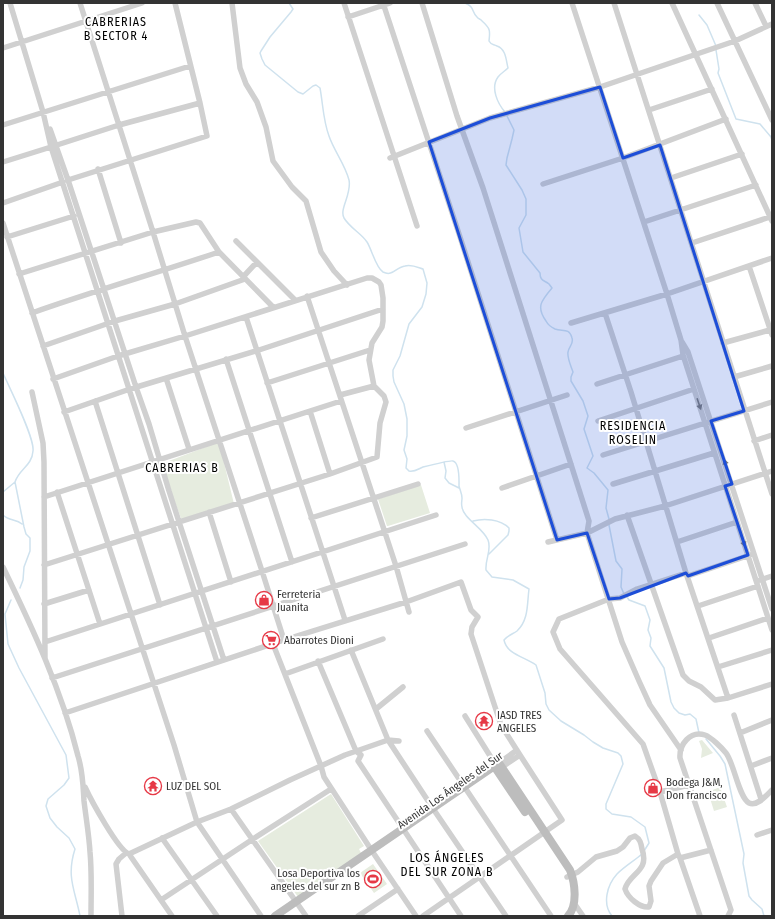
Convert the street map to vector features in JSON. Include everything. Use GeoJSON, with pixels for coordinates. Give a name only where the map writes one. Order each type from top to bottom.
{"type":"FeatureCollection","features":[{"type":"Feature","properties":{"kind":"street"},"geometry":{"type":"LineString","coordinates":[[10,3],[43,112],[89,253],[97,290],[217,662]]}},
{"type":"Feature","properties":{"kind":"street"},"geometry":{"type":"LineString","coordinates":[[80,3],[107,92],[165,270],[174,304],[284,640]]}},
{"type":"Feature","properties":{"kind":"street"},"geometry":{"type":"LineString","coordinates":[[3,48],[142,3]]}},
{"type":"Feature","properties":{"kind":"street"},"geometry":{"type":"LineString","coordinates":[[3,202],[98,169],[207,136],[175,3]]}},
{"type":"Feature","properties":{"kind":"street"},"geometry":{"type":"LineString","coordinates":[[232,3],[240,68],[246,84],[257,102],[266,127],[273,161],[292,187],[306,201],[321,252],[334,271],[347,285]]}},
{"type":"Feature","properties":{"kind":"street"},"geometry":{"type":"LineString","coordinates":[[344,3],[392,157],[417,226]]}},
{"type":"Feature","properties":{"kind":"street"},"geometry":{"type":"LineString","coordinates":[[422,3],[462,129],[483,188],[589,521],[587,533],[622,642],[650,705],[680,750]]}},
{"type":"Feature","properties":{"kind":"street"},"geometry":{"type":"LineString","coordinates":[[572,3],[667,294],[681,340],[683,356],[714,453],[748,555],[772,609]]}},
{"type":"Feature","properties":{"kind":"street"},"geometry":{"type":"LineString","coordinates":[[614,3],[638,74],[744,411],[772,494]]}},
{"type":"Feature","properties":{"kind":"street"},"geometry":{"type":"LineString","coordinates":[[672,3],[771,219],[692,244]]}},
{"type":"Feature","properties":{"kind":"street"},"geometry":{"type":"LineString","coordinates":[[717,3],[772,120]]}},
{"type":"Feature","properties":{"kind":"street"},"geometry":{"type":"LineString","coordinates":[[755,3],[766,26]]}},
{"type":"Feature","properties":{"kind":"street"},"geometry":{"type":"LineString","coordinates":[[348,17],[386,4],[557,540]]}},
{"type":"Feature","properties":{"kind":"street"},"geometry":{"type":"LineString","coordinates":[[392,157],[490,118],[600,87],[735,41],[772,24]]}},
{"type":"Feature","properties":{"kind":"street"},"geometry":{"type":"LineString","coordinates":[[3,125],[190,66]]}},
{"type":"Feature","properties":{"kind":"street"},"geometry":{"type":"LineString","coordinates":[[649,110],[712,90]]}},
{"type":"Feature","properties":{"kind":"street"},"geometry":{"type":"LineString","coordinates":[[3,162],[119,125],[200,103]]}},
{"type":"Feature","properties":{"kind":"street"},"geometry":{"type":"LineString","coordinates":[[543,184],[660,145],[726,119]]}},
{"type":"Feature","properties":{"kind":"street"},"geometry":{"type":"LineString","coordinates":[[671,178],[742,154]]}},
{"type":"Feature","properties":{"kind":"street"},"geometry":{"type":"LineString","coordinates":[[98,169],[121,242]]}},
{"type":"Feature","properties":{"kind":"street"},"geometry":{"type":"LineString","coordinates":[[65,181],[74,216],[104,288],[126,354],[224,660]]}},
{"type":"Feature","properties":{"kind":"street"},"geometry":{"type":"LineString","coordinates":[[644,222],[756,186]]}},
{"type":"Feature","properties":{"kind":"street"},"geometry":{"type":"LineString","coordinates":[[7,237],[74,216]]}},
{"type":"Feature","properties":{"kind":"street"},"geometry":{"type":"LineString","coordinates":[[19,274],[153,232],[196,222],[200,223],[219,252],[274,307]]}},
{"type":"Feature","properties":{"kind":"street"},"geometry":{"type":"LineString","coordinates":[[3,223],[141,649],[174,745],[197,822],[262,916]]}},
{"type":"Feature","properties":{"kind":"street"},"geometry":{"type":"LineString","coordinates":[[236,241],[295,300]]}},
{"type":"Feature","properties":{"kind":"street"},"geometry":{"type":"LineString","coordinates":[[32,313],[97,290],[219,252]]}},
{"type":"Feature","properties":{"kind":"street"},"geometry":{"type":"LineString","coordinates":[[571,323],[667,294],[772,258]]}},
{"type":"Feature","properties":{"kind":"street"},"geometry":{"type":"LineString","coordinates":[[43,346],[115,321],[174,304],[244,278],[257,262]]}},
{"type":"Feature","properties":{"kind":"street"},"geometry":{"type":"LineString","coordinates":[[723,343],[771,332],[749,266]]}},
{"type":"Feature","properties":{"kind":"street"},"geometry":{"type":"LineString","coordinates":[[44,566],[77,554],[138,536],[270,492],[330,474],[377,457],[380,423],[386,406],[386,399],[374,386],[369,365],[372,343],[384,321],[384,298],[382,285],[376,279],[367,278],[118,356],[53,379]]}},
{"type":"Feature","properties":{"kind":"street"},"geometry":{"type":"LineString","coordinates":[[307,296],[396,566],[409,612]]}},
{"type":"Feature","properties":{"kind":"street"},"geometry":{"type":"LineString","coordinates":[[64,412],[136,387],[256,351],[383,308]]}},
{"type":"Feature","properties":{"kind":"street"},"geometry":{"type":"LineString","coordinates":[[605,313],[636,408],[665,506],[728,698]]}},
{"type":"Feature","properties":{"kind":"street"},"geometry":{"type":"LineString","coordinates":[[246,317],[345,620]]}},
{"type":"Feature","properties":{"kind":"street"},"geometry":{"type":"LineString","coordinates":[[681,340],[688,352],[754,553],[759,582],[772,630]]}},
{"type":"Feature","properties":{"kind":"street"},"geometry":{"type":"LineString","coordinates":[[267,384],[329,362],[370,350]]}},
{"type":"Feature","properties":{"kind":"street"},"geometry":{"type":"LineString","coordinates":[[597,384],[683,356]]}},
{"type":"Feature","properties":{"kind":"street"},"geometry":{"type":"LineString","coordinates":[[226,360],[292,562]]}},
{"type":"Feature","properties":{"kind":"street"},"geometry":{"type":"LineString","coordinates":[[734,377],[772,366]]}},
{"type":"Feature","properties":{"kind":"street"},"geometry":{"type":"LineString","coordinates":[[166,378],[189,449]]}},
{"type":"Feature","properties":{"kind":"street"},"geometry":{"type":"LineString","coordinates":[[44,497],[249,429],[310,411],[374,386]]}},
{"type":"Feature","properties":{"kind":"street"},"geometry":{"type":"LineString","coordinates":[[598,421],[694,389]]}},
{"type":"Feature","properties":{"kind":"street"},"geometry":{"type":"LineString","coordinates":[[32,392],[43,443],[45,660]]}},
{"type":"Feature","properties":{"kind":"street"},"geometry":{"type":"LineString","coordinates":[[466,428],[568,395]]}},
{"type":"Feature","properties":{"kind":"street"},"geometry":{"type":"LineString","coordinates":[[94,401],[160,605]]}},
{"type":"Feature","properties":{"kind":"street"},"geometry":{"type":"LineString","coordinates":[[603,455],[772,402]]}},
{"type":"Feature","properties":{"kind":"street"},"geometry":{"type":"LineString","coordinates":[[310,411],[330,474]]}},
{"type":"Feature","properties":{"kind":"street"},"geometry":{"type":"LineString","coordinates":[[754,441],[772,435]]}},
{"type":"Feature","properties":{"kind":"street"},"geometry":{"type":"LineString","coordinates":[[613,484],[714,453]]}},
{"type":"Feature","properties":{"kind":"street"},"geometry":{"type":"LineString","coordinates":[[502,488],[571,464]]}},
{"type":"Feature","properties":{"kind":"street"},"geometry":{"type":"LineString","coordinates":[[548,542],[587,533],[600,525],[615,519],[665,506],[772,471]]}},
{"type":"Feature","properties":{"kind":"street"},"geometry":{"type":"LineString","coordinates":[[311,518],[418,484]]}},
{"type":"Feature","properties":{"kind":"street"},"geometry":{"type":"LineString","coordinates":[[57,492],[100,624]]}},
{"type":"Feature","properties":{"kind":"street"},"geometry":{"type":"LineString","coordinates":[[209,512],[231,582]]}},
{"type":"Feature","properties":{"kind":"street"},"geometry":{"type":"LineString","coordinates":[[45,642],[436,515]]}},
{"type":"Feature","properties":{"kind":"street"},"geometry":{"type":"LineString","coordinates":[[627,515],[683,675],[701,687],[715,700],[728,698],[772,684]]}},
{"type":"Feature","properties":{"kind":"street"},"geometry":{"type":"LineString","coordinates":[[677,542],[737,522]]}},
{"type":"Feature","properties":{"kind":"street"},"geometry":{"type":"LineString","coordinates":[[52,678],[465,544]]}},
{"type":"Feature","properties":{"kind":"street"},"geometry":{"type":"LineString","coordinates":[[700,916],[643,744],[560,649],[553,632],[559,619],[609,599],[620,598],[650,584],[754,553]]}},
{"type":"Feature","properties":{"kind":"street"},"geometry":{"type":"LineString","coordinates":[[3,567],[18,596],[45,660],[65,713],[79,757],[84,787],[92,869],[91,916]]}},
{"type":"Feature","properties":{"kind":"street"},"geometry":{"type":"LineString","coordinates":[[698,606],[772,576]]}},
{"type":"Feature","properties":{"kind":"street"},"geometry":{"type":"LineString","coordinates":[[65,713],[345,620],[406,602],[461,582],[471,610],[478,617],[472,627],[471,634],[501,724],[518,753],[562,820],[423,916]]}},
{"type":"Feature","properties":{"kind":"street"},"geometry":{"type":"LineString","coordinates":[[44,604],[89,590]]}},
{"type":"Feature","properties":{"kind":"street"},"geometry":{"type":"LineString","coordinates":[[709,638],[768,618]]}},
{"type":"Feature","properties":{"kind":"street"},"geometry":{"type":"LineString","coordinates":[[285,674],[383,639]]}},
{"type":"Feature","properties":{"kind":"street"},"geometry":{"type":"LineString","coordinates":[[273,644],[324,777],[416,916]]}},
{"type":"Feature","properties":{"kind":"street"},"geometry":{"type":"LineString","coordinates":[[352,650],[388,740],[434,811],[506,916]]}},
{"type":"Feature","properties":{"kind":"street"},"geometry":{"type":"LineString","coordinates":[[718,667],[772,650]]}},
{"type":"Feature","properties":{"kind":"street"},"geometry":{"type":"LineString","coordinates":[[318,661],[356,751],[361,755],[358,761],[461,916]]}},
{"type":"Feature","properties":{"kind":"street"},"geometry":{"type":"LineString","coordinates":[[376,709],[403,686]]}},
{"type":"Feature","properties":{"kind":"street"},"geometry":{"type":"LineString","coordinates":[[465,716],[543,834],[570,870],[569,904],[567,910],[560,916]]}},
{"type":"Feature","properties":{"kind":"street"},"geometry":{"type":"LineString","coordinates":[[734,716],[761,799]]}},
{"type":"Feature","properties":{"kind":"street"},"geometry":{"type":"LineString","coordinates":[[740,732],[772,720]]}},
{"type":"Feature","properties":{"kind":"street"},"geometry":{"type":"LineString","coordinates":[[427,730],[465,790],[551,916]]}},
{"type":"Feature","properties":{"kind":"street"},"geometry":{"type":"LineString","coordinates":[[728,916],[731,910],[680,758],[680,750],[684,741],[694,735],[702,734],[709,736],[728,756],[746,801],[752,804],[756,803],[772,790]]}},
{"type":"Feature","properties":{"kind":"street"},"geometry":{"type":"LineString","coordinates":[[122,916],[116,864],[119,859],[128,853],[197,822],[231,809],[356,751],[388,740],[399,740]]}},
{"type":"Feature","properties":{"kind":"street","name":"Avenida Los Ángeles del Sur"},"geometry":{"type":"LineString","coordinates":[[285,916],[298,904],[465,790],[497,765],[518,753]]}},
{"type":"Feature","properties":{"kind":"street"},"geometry":{"type":"LineString","coordinates":[[751,766],[772,758]]}},
{"type":"Feature","properties":{"kind":"street"},"geometry":{"type":"LineString","coordinates":[[660,792],[689,785]]}},
{"type":"Feature","properties":{"kind":"street"},"geometry":{"type":"LineString","coordinates":[[84,787],[117,843],[128,853],[172,916]]}},
{"type":"Feature","properties":{"kind":"street"},"geometry":{"type":"LineString","coordinates":[[161,900],[252,839],[331,789]]}},
{"type":"Feature","properties":{"kind":"street"},"geometry":{"type":"LineString","coordinates":[[231,809],[306,916]]}},
{"type":"Feature","properties":{"kind":"street"},"geometry":{"type":"LineString","coordinates":[[757,836],[772,830]]}},
{"type":"Feature","properties":{"kind":"street"},"geometry":{"type":"LineString","coordinates":[[570,876],[578,872],[596,856],[617,851],[632,836],[637,837],[641,842],[644,860],[625,890],[634,901],[642,906],[650,907],[651,901],[649,886],[663,863],[679,856],[711,850]]}},
{"type":"Feature","properties":{"kind":"street"},"geometry":{"type":"LineString","coordinates":[[162,838],[216,916]]}},
{"type":"Feature","properties":{"kind":"street"},"geometry":{"type":"LineString","coordinates":[[568,916],[573,910],[574,903],[570,876]]}},
{"type":"Feature","properties":{"kind":"street"},"geometry":{"type":"LineString","coordinates":[[358,916],[398,888]]}},
{"type":"Feature","properties":{"kind":"street"},"geometry":{"type":"LineString","coordinates":[[574,903],[583,916]]}},
{"type":"Feature","properties":{"kind":"street"},"geometry":{"type":"LineString","coordinates":[[276,916],[298,904]]}},
{"type":"Feature","properties":{"kind":"highlighted area"},"geometry":{"type":"Polygon","coordinates":[[[600,87],[623,158],[660,145],[744,411],[711,421],[732,484],[725,486],[748,555],[688,576],[686,573],[620,598],[609,599],[587,533],[557,540],[429,142],[490,118],[600,87]]]}},
{"type":"Feature","properties":{"kind":"shaded area"},"geometry":{"type":"Polygon","coordinates":[[[219,442],[234,504],[182,521],[161,464],[219,442]]]}},
{"type":"Feature","properties":{"kind":"shaded area"},"geometry":{"type":"Polygon","coordinates":[[[421,485],[430,513],[387,526],[378,499],[421,485]]]}},
{"type":"Feature","properties":{"kind":"shaded area"},"geometry":{"type":"Polygon","coordinates":[[[702,740],[713,753],[701,758],[702,749],[699,741],[702,740]]]}},
{"type":"Feature","properties":{"kind":"shaded area"},"geometry":{"type":"Polygon","coordinates":[[[720,787],[727,807],[714,811],[708,792],[720,787]]]}},
{"type":"Feature","properties":{"kind":"shaded area"},"geometry":{"type":"Polygon","coordinates":[[[331,794],[364,846],[359,849],[361,853],[298,897],[258,841],[331,794]]]}},
{"type":"Feature","properties":{"kind":"shaded area","name":"Losa Deportiva los angeles del sur zn B"},"geometry":{"type":"Polygon","coordinates":[[[373,864],[387,884],[374,893],[360,873],[373,864]]]}},
{"type":"Feature","properties":{"kind":"waterway"},"geometry":{"type":"LineString","coordinates":[[289,3],[293,9],[270,37],[261,51],[260,53],[262,59],[265,65],[298,92],[303,94],[316,85],[320,88],[327,130],[349,180],[349,191],[343,210],[344,218],[349,225],[367,242],[376,263],[383,272],[392,273],[402,267],[410,265],[423,269],[427,283],[426,294],[422,307],[409,324],[400,356],[393,370],[394,382],[404,404],[407,419],[407,436],[404,450],[407,459],[406,468],[409,471],[413,471],[423,467],[451,461],[455,462],[457,465],[463,511],[482,531],[488,540],[489,551],[486,562],[486,570],[492,577],[513,580],[529,589],[527,611],[524,622],[517,631],[504,640],[506,645],[517,655],[536,665],[545,693],[546,704],[549,710],[561,721],[593,742],[603,748],[618,753],[621,756],[623,764],[606,804],[606,809],[612,814],[631,817],[645,827],[649,843],[644,851]]}},
{"type":"Feature","properties":{"kind":"waterway"},"geometry":{"type":"LineString","coordinates":[[465,3],[472,8],[477,18],[482,20],[487,26],[490,32],[489,41],[491,44],[500,47],[505,55],[508,68],[500,74],[495,86],[496,96],[505,112]]}},
{"type":"Feature","properties":{"kind":"waterway"},"geometry":{"type":"LineString","coordinates":[[699,15],[707,25],[716,46]]}},
{"type":"Feature","properties":{"kind":"waterway"},"geometry":{"type":"LineString","coordinates":[[716,50],[719,69],[718,73],[736,119],[760,124],[772,140]]}},
{"type":"Feature","properties":{"kind":"waterway"},"geometry":{"type":"LineString","coordinates":[[507,116],[514,130],[506,165],[526,199],[526,215],[519,228],[523,252],[540,273],[542,279],[552,288],[541,304],[541,312],[543,316],[551,327],[569,332],[572,338],[568,354],[573,372],[571,381],[583,401],[588,416],[584,429],[593,456],[587,468],[594,473],[608,490],[606,508],[609,519]]}},
{"type":"Feature","properties":{"kind":"waterway"},"geometry":{"type":"LineString","coordinates":[[3,373],[16,400],[33,444],[32,456],[15,482],[24,527],[26,534],[30,538],[30,551],[24,567],[23,580],[20,588]]}},
{"type":"Feature","properties":{"kind":"waterway"},"geometry":{"type":"LineString","coordinates":[[444,462],[446,471],[445,478],[449,483],[459,488]]}},
{"type":"Feature","properties":{"kind":"waterway"},"geometry":{"type":"LineString","coordinates":[[3,492],[15,482]]}},
{"type":"Feature","properties":{"kind":"waterway"},"geometry":{"type":"LineString","coordinates":[[3,515],[22,524]]}},
{"type":"Feature","properties":{"kind":"waterway"},"geometry":{"type":"LineString","coordinates":[[473,521],[492,520],[497,521],[509,528],[508,535],[489,554]]}},
{"type":"Feature","properties":{"kind":"waterway"},"geometry":{"type":"LineString","coordinates":[[609,525],[616,561],[622,569],[621,587],[624,594]]}},
{"type":"Feature","properties":{"kind":"waterway"},"geometry":{"type":"LineString","coordinates":[[627,597],[629,600],[645,606],[650,620],[648,630],[651,638],[650,646],[664,668],[671,702],[679,713],[685,715],[690,714],[696,719],[699,733]]}},
{"type":"Feature","properties":{"kind":"waterway"},"geometry":{"type":"LineString","coordinates":[[11,600],[5,614],[8,644],[19,668],[66,755],[69,778],[64,785],[48,799],[46,806],[50,818],[69,838],[75,849],[72,859],[71,876],[80,916]]}},
{"type":"Feature","properties":{"kind":"waterway"},"geometry":{"type":"LineString","coordinates":[[706,739],[725,764],[744,854],[743,863],[749,896],[762,909],[764,916]]}},
{"type":"Feature","properties":{"kind":"waterway"},"geometry":{"type":"LineString","coordinates":[[612,916],[607,906],[608,889],[617,874],[642,854]]}},
{"type":"Feature","properties":{"kind":"place","name":"Ferreteria Juanita"},"geometry":{"type":"Point","coordinates":[264,600]}},
{"type":"Feature","properties":{"kind":"place","name":"Abarrotes Dioni"},"geometry":{"type":"Point","coordinates":[271,640]}},
{"type":"Feature","properties":{"kind":"place","name":"IASD TRES ANGELES"},"geometry":{"type":"Point","coordinates":[484,721]}},
{"type":"Feature","properties":{"kind":"place","name":"LUZ DEL SOL"},"geometry":{"type":"Point","coordinates":[153,786]}},
{"type":"Feature","properties":{"kind":"place","name":"Bodega J&M, Don francisco"},"geometry":{"type":"Point","coordinates":[653,788]}},
{"type":"Feature","properties":{"kind":"place","name":"Losa Deportiva los angeles del sur zn B"},"geometry":{"type":"Point","coordinates":[373,879]}},
{"type":"Feature","properties":{"kind":"district","name":"CABRERIAS B SECTOR 4"},"geometry":{"type":"Point","coordinates":[116,29]}},
{"type":"Feature","properties":{"kind":"district","name":"RESIDENCIA ROSELIN"},"geometry":{"type":"Point","coordinates":[633,433]}},
{"type":"Feature","properties":{"kind":"district","name":"CABRERIAS B"},"geometry":{"type":"Point","coordinates":[182,468]}},
{"type":"Feature","properties":{"kind":"district","name":"LOS ÁNGELES DEL SUR ZONA B"},"geometry":{"type":"Point","coordinates":[447,865]}}]}
